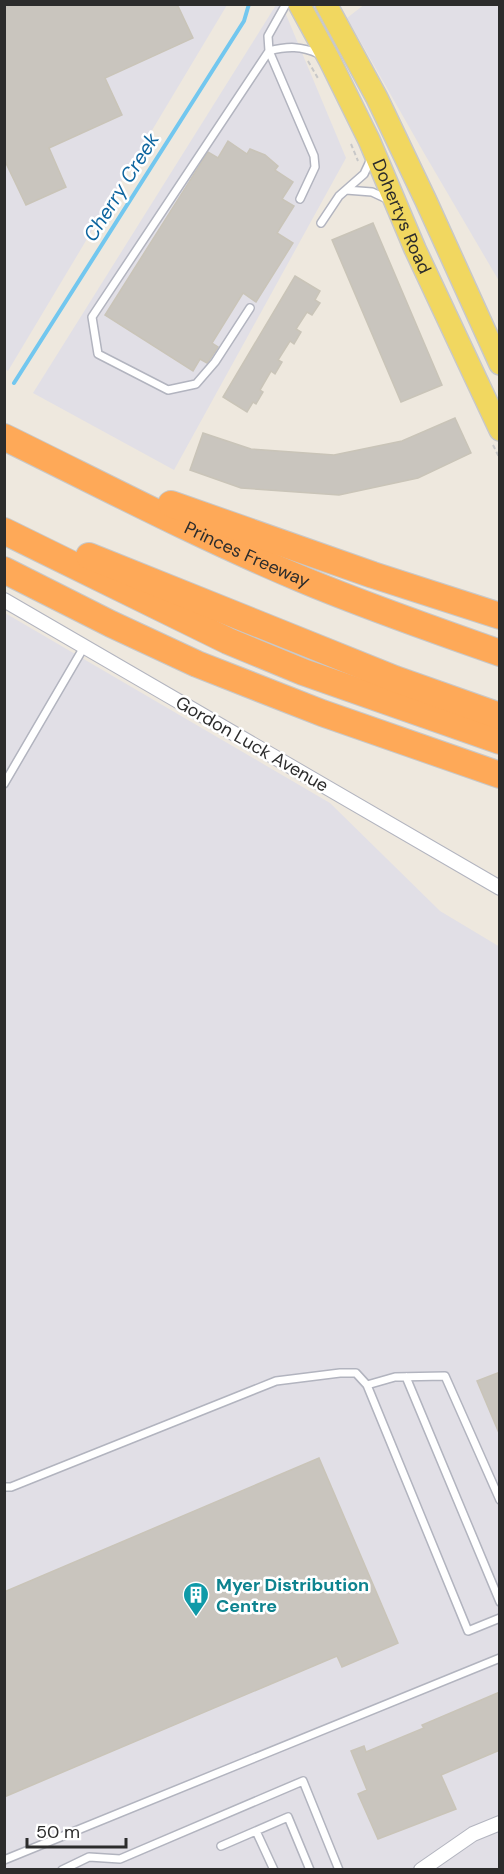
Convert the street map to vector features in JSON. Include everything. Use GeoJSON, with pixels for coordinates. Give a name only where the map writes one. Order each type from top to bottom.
{"type":"FeatureCollection","features":[{"type":"Feature","properties":{"kind":"highway"},"geometry":{"type":"LineString","coordinates":[[4,436],[106,480],[188,510],[373,575],[500,616]]}},
{"type":"Feature","properties":{"kind":"highway","name":"Princes Freeway"},"geometry":{"type":"LineString","coordinates":[[4,436],[179,524],[299,578],[500,653]]}},
{"type":"Feature","properties":{"kind":"highway"},"geometry":{"type":"LineString","coordinates":[[4,517],[93,558],[189,597],[395,679],[500,715]]}},
{"type":"Feature","properties":{"kind":"highway"},"geometry":{"type":"LineString","coordinates":[[4,531],[228,641],[303,672],[500,741]]}},
{"type":"Feature","properties":{"kind":"highway"},"geometry":{"type":"LineString","coordinates":[[4,570],[197,664],[322,713],[500,775]]}},
{"type":"Feature","properties":{"kind":"main road","name":"Dohertys Road"},"geometry":{"type":"LineString","coordinates":[[299,4],[330,59],[374,151],[500,430]]}},
{"type":"Feature","properties":{"kind":"main road","name":"Dohertys Road"},"geometry":{"type":"LineString","coordinates":[[326,4],[377,98],[500,364]]}},
{"type":"Feature","properties":{"kind":"street","name":"Gordon Luck Avenue"},"geometry":{"type":"LineString","coordinates":[[4,600],[500,888]]}},
{"type":"Feature","properties":{"kind":"street"},"geometry":{"type":"LineString","coordinates":[[421,1869],[473,1834],[500,1823]]}},
{"type":"Feature","properties":{"kind":"lane"},"geometry":{"type":"LineString","coordinates":[[286,4],[268,36],[269,51],[314,156],[315,167],[300,199]]}},
{"type":"Feature","properties":{"kind":"lane"},"geometry":{"type":"LineString","coordinates":[[249,308],[215,362],[196,384],[168,390],[98,354],[92,317],[269,51],[287,46],[308,49],[330,59]]}},
{"type":"Feature","properties":{"kind":"lane"},"geometry":{"type":"LineString","coordinates":[[321,223],[339,196],[364,174],[374,151]]}},
{"type":"Feature","properties":{"kind":"lane"},"geometry":{"type":"LineString","coordinates":[[346,190],[372,192],[383,196],[398,208]]}},
{"type":"Feature","properties":{"kind":"lane"},"geometry":{"type":"LineString","coordinates":[[4,784],[84,647]]}},
{"type":"Feature","properties":{"kind":"lane"},"geometry":{"type":"LineString","coordinates":[[4,1487],[11,1487],[276,1381],[356,1373],[367,1385],[468,1631],[500,1618]]}},
{"type":"Feature","properties":{"kind":"lane"},"geometry":{"type":"LineString","coordinates":[[367,1385],[395,1377],[445,1376],[500,1500]]}},
{"type":"Feature","properties":{"kind":"lane"},"geometry":{"type":"LineString","coordinates":[[406,1377],[500,1602]]}},
{"type":"Feature","properties":{"kind":"lane"},"geometry":{"type":"LineString","coordinates":[[4,1860],[500,1658]]}},
{"type":"Feature","properties":{"kind":"lane"},"geometry":{"type":"LineString","coordinates":[[62,1869],[89,1857],[120,1860],[303,1781],[339,1869]]}},
{"type":"Feature","properties":{"kind":"lane"},"geometry":{"type":"LineString","coordinates":[[221,1846],[288,1817],[310,1869]]}},
{"type":"Feature","properties":{"kind":"lane"},"geometry":{"type":"LineString","coordinates":[[256,1831],[274,1869]]}},
{"type":"Feature","properties":{"kind":"shaded area"},"geometry":{"type":"Polygon","coordinates":[[[365,4],[499,5],[499,281],[347,18],[365,4]]]}},
{"type":"Feature","properties":{"kind":"shaded area"},"geometry":{"type":"Polygon","coordinates":[[[5,5],[227,5],[8,371],[5,369],[5,5]]]}},
{"type":"Feature","properties":{"kind":"shaded area"},"geometry":{"type":"Polygon","coordinates":[[[276,5],[282,5],[346,158],[174,470],[33,393],[276,5]]]}},
{"type":"Feature","properties":{"kind":"shaded area"},"geometry":{"type":"Polygon","coordinates":[[[5,613],[330,803],[440,911],[500,947],[499,1869],[5,1870],[5,613]]]}},
{"type":"Feature","properties":{"kind":"building"},"geometry":{"type":"Polygon","coordinates":[[[4,4],[177,4],[193,38],[105,78],[122,115],[49,148],[66,187],[26,205],[4,159],[4,4]]]}},
{"type":"Feature","properties":{"kind":"building"},"geometry":{"type":"Polygon","coordinates":[[[228,141],[247,154],[250,149],[265,155],[278,166],[275,170],[293,182],[282,199],[294,206],[277,233],[293,243],[256,302],[243,293],[212,343],[218,347],[207,363],[200,359],[193,371],[105,315],[208,152],[218,158],[228,141]]]}},
{"type":"Feature","properties":{"kind":"building"},"geometry":{"type":"Polygon","coordinates":[[[373,223],[442,385],[401,402],[332,240],[373,223]]]}},
{"type":"Feature","properties":{"kind":"building"},"geometry":{"type":"Polygon","coordinates":[[[295,276],[320,291],[315,300],[320,303],[312,315],[307,312],[296,329],[301,332],[294,344],[290,341],[278,360],[282,362],[275,374],[271,371],[260,390],[263,392],[256,404],[253,402],[247,412],[223,397],[295,276]]]}},
{"type":"Feature","properties":{"kind":"building"},"geometry":{"type":"Polygon","coordinates":[[[455,418],[471,453],[418,478],[339,495],[241,488],[190,470],[203,433],[251,449],[334,455],[402,441],[455,418]]]}},
{"type":"Feature","properties":{"kind":"building"},"geometry":{"type":"Polygon","coordinates":[[[500,1372],[500,1433],[499,1433],[477,1381],[500,1372]]]}},
{"type":"Feature","properties":{"kind":"building","name":"Myer Distribution Centre"},"geometry":{"type":"Polygon","coordinates":[[[319,1458],[398,1643],[342,1667],[337,1656],[4,1797],[4,1592],[319,1458]]]}},
{"type":"Feature","properties":{"kind":"building"},"geometry":{"type":"Polygon","coordinates":[[[500,1692],[500,1750],[441,1775],[456,1809],[378,1839],[358,1794],[367,1790],[351,1751],[364,1746],[366,1752],[500,1692]]]}},
{"type":"Feature","properties":{"kind":"waterway","name":"Cherry Creek"},"geometry":{"type":"LineString","coordinates":[[14,383],[244,21],[249,4]]}},
{"type":"Feature","properties":{"kind":"place","name":"Myer Distribution Centre"},"geometry":{"type":"Point","coordinates":[196,1618]}}]}
